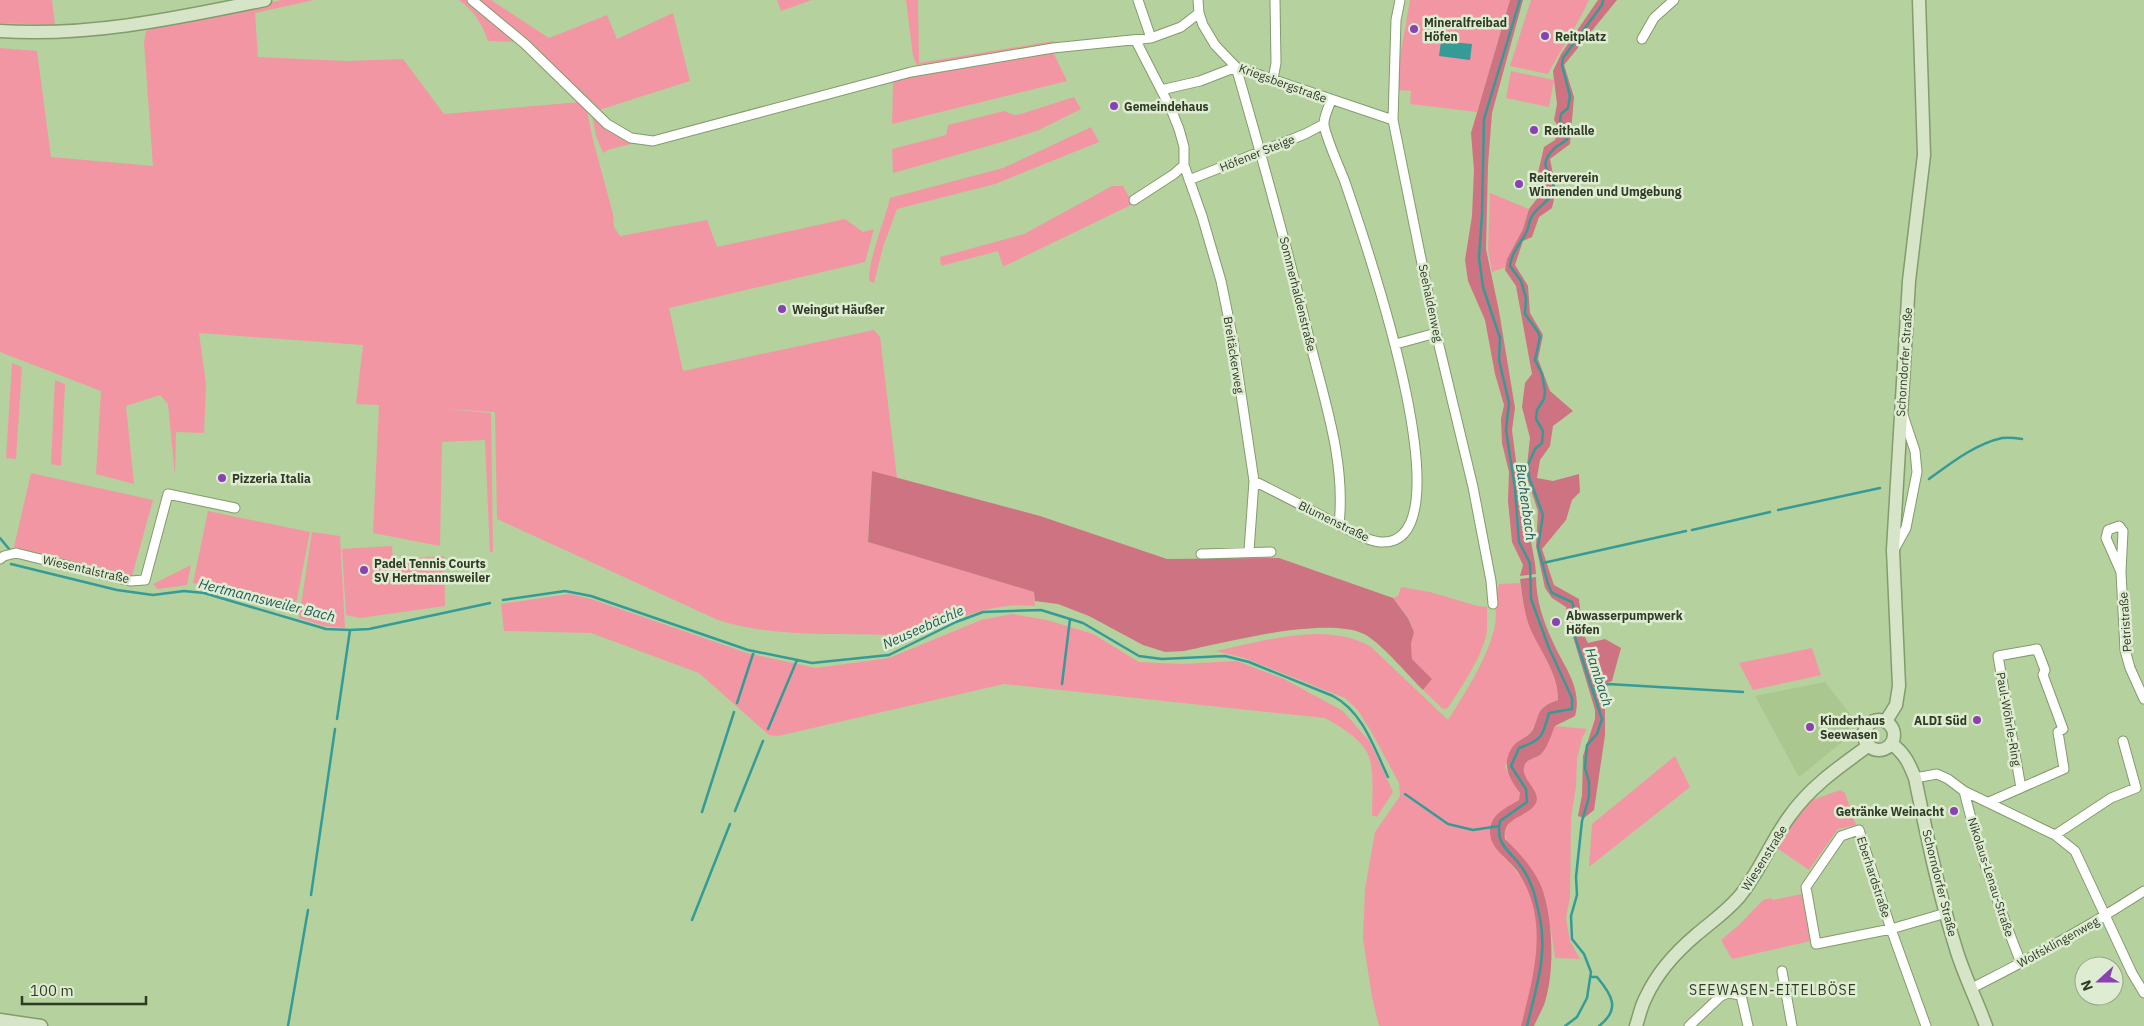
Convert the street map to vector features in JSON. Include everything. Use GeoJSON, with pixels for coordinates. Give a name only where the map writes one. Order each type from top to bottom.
{"type":"FeatureCollection","features":[{"type":"Feature","properties":{"kind":"street"},"geometry":{"type":"LineString","coordinates":[[0,31],[82,32],[142,25],[265,0]]}},
{"type":"Feature","properties":{"kind":"street"},"geometry":{"type":"LineString","coordinates":[[472,0],[525,44],[607,124],[631,138],[653,141],[911,72],[1053,48],[1151,38],[1181,27],[1199,13],[1198,0]]}},
{"type":"Feature","properties":{"kind":"street"},"geometry":{"type":"LineString","coordinates":[[1138,0],[1151,38]]}},
{"type":"Feature","properties":{"kind":"street"},"geometry":{"type":"LineString","coordinates":[[1273,80],[1276,63],[1275,0]]}},
{"type":"Feature","properties":{"kind":"street","name":"Seehaldenweg"},"geometry":{"type":"LineString","coordinates":[[1400,0],[1396,20],[1393,120],[1436,332],[1473,487],[1491,581],[1493,604]]}},
{"type":"Feature","properties":{"kind":"street"},"geometry":{"type":"LineString","coordinates":[[1642,39],[1654,18],[1674,0]]}},
{"type":"Feature","properties":{"kind":"street","name":"Schorndorfer Straße"},"geometry":{"type":"LineString","coordinates":[[1886,721],[1896,704],[1899,686],[1893,550],[1910,280],[1924,155],[1919,0]]}},
{"type":"Feature","properties":{"kind":"street","name":"Kriegsbergstraße"},"geometry":{"type":"LineString","coordinates":[[1199,13],[1203,25],[1215,45],[1236,66],[1393,120]]}},
{"type":"Feature","properties":{"kind":"street","name":"Breitäckerweg"},"geometry":{"type":"LineString","coordinates":[[1136,41],[1178,129],[1184,147],[1184,165],[1202,216],[1221,281],[1233,340],[1254,480],[1249,551]]}},
{"type":"Feature","properties":{"kind":"street"},"geometry":{"type":"LineString","coordinates":[[1161,90],[1200,81],[1236,66]]}},
{"type":"Feature","properties":{"kind":"street","name":"Sommerhaldenstraße"},"geometry":{"type":"LineString","coordinates":[[1236,66],[1278,212],[1338,452],[1341,507],[1339,524]]}},
{"type":"Feature","properties":{"kind":"street"},"geometry":{"type":"LineString","coordinates":[[1324,124],[1331,100]]}},
{"type":"Feature","properties":{"kind":"street","name":"Höfener Steige"},"geometry":{"type":"LineString","coordinates":[[1189,180],[1305,134],[1324,124]]}},
{"type":"Feature","properties":{"kind":"street","name":"Blumenstraße"},"geometry":{"type":"LineString","coordinates":[[1254,480],[1339,524],[1370,539],[1381,542],[1396,538],[1410,525],[1414,516],[1417,486],[1416,452],[1413,427],[1396,344],[1360,228],[1324,124]]}},
{"type":"Feature","properties":{"kind":"street"},"geometry":{"type":"LineString","coordinates":[[1134,200],[1174,174],[1184,165]]}},
{"type":"Feature","properties":{"kind":"street"},"geometry":{"type":"LineString","coordinates":[[1396,344],[1436,332]]}},
{"type":"Feature","properties":{"kind":"street"},"geometry":{"type":"LineString","coordinates":[[1893,550],[1906,528],[1918,472],[1915,451],[1901,407]]}},
{"type":"Feature","properties":{"kind":"street","name":"Wiesentalstraße"},"geometry":{"type":"LineString","coordinates":[[0,559],[16,553],[130,581],[145,580],[168,494],[235,508]]}},
{"type":"Feature","properties":{"kind":"street"},"geometry":{"type":"LineString","coordinates":[[1201,554],[1249,551],[1271,552]]}},
{"type":"Feature","properties":{"kind":"street","name":"Petristraße"},"geometry":{"type":"LineString","coordinates":[[2121,572],[2125,650],[2130,668],[2144,699]]}},
{"type":"Feature","properties":{"kind":"street","name":"Paul-Wöhrle-Ring"},"geometry":{"type":"LineString","coordinates":[[1989,802],[2021,788],[2064,769],[2058,732],[2063,729],[2043,675],[2045,670],[2037,649],[1998,656],[2021,788]]}},
{"type":"Feature","properties":{"kind":"street"},"geometry":{"type":"LineString","coordinates":[[1873,721],[1886,721],[1891,725],[1895,734],[1892,744],[1881,750],[1868,746],[1864,736],[1866,727],[1873,721]]}},
{"type":"Feature","properties":{"kind":"street"},"geometry":{"type":"LineString","coordinates":[[2056,834],[2112,798],[2136,788],[2123,741]]}},
{"type":"Feature","properties":{"kind":"street","name":"Schorndorfer Straße"},"geometry":{"type":"LineString","coordinates":[[1892,744],[1903,752],[1915,778],[1946,913],[1970,989],[1986,1026]]}},
{"type":"Feature","properties":{"kind":"street","name":"Wiesenstraße"},"geometry":{"type":"LineString","coordinates":[[1636,1026],[1646,997],[1666,965],[1694,936],[1732,905],[1748,887],[1778,833],[1806,795],[1820,782],[1868,746]]}},
{"type":"Feature","properties":{"kind":"street"},"geometry":{"type":"LineString","coordinates":[[1915,778],[1937,774],[1948,778],[1964,791],[2056,834],[2075,851],[2132,973],[2144,993]]}},
{"type":"Feature","properties":{"kind":"street","name":"Nikolaus-Lenau-Straße"},"geometry":{"type":"LineString","coordinates":[[1964,791],[1984,862],[2021,963]]}},
{"type":"Feature","properties":{"kind":"street","name":"Eberhardstraße"},"geometry":{"type":"LineString","coordinates":[[1891,929],[1859,830],[1841,836],[1806,887],[1816,944],[1891,929],[1946,913]]}},
{"type":"Feature","properties":{"kind":"street","name":"Wolfsklingenweg"},"geometry":{"type":"LineString","coordinates":[[1970,989],[2105,916],[2144,891]]}},
{"type":"Feature","properties":{"kind":"street"},"geometry":{"type":"LineString","coordinates":[[1891,929],[1926,1026]]}},
{"type":"Feature","properties":{"kind":"street"},"geometry":{"type":"LineString","coordinates":[[1782,971],[1792,1026]]}},
{"type":"Feature","properties":{"kind":"street"},"geometry":{"type":"LineString","coordinates":[[1689,1026],[1721,996],[1728,993],[1741,995],[1748,1026]]}},
{"type":"Feature","properties":{"kind":"street"},"geometry":{"type":"LineString","coordinates":[[0,1020],[41,1026]]}},
{"type":"Feature","properties":{"kind":"shaded area"},"geometry":{"type":"Polygon","coordinates":[[[0,0],[52,0],[55,25],[0,23],[0,0]]]}},
{"type":"Feature","properties":{"kind":"shaded area"},"geometry":{"type":"Polygon","coordinates":[[[282,0],[314,0],[255,13],[258,57],[346,61],[403,59],[444,114],[580,102],[587,111],[613,214],[614,227],[620,236],[707,220],[717,247],[845,219],[863,232],[874,229],[865,262],[669,308],[683,371],[874,330],[880,337],[897,478],[872,471],[868,542],[1034,592],[1035,606],[1016,605],[981,611],[894,643],[886,635],[780,632],[718,620],[497,519],[495,412],[442,409],[491,413],[493,551],[490,553],[485,440],[442,442],[440,546],[373,533],[379,405],[356,404],[363,345],[199,333],[206,384],[204,433],[176,432],[175,475],[168,404],[160,395],[126,406],[134,484],[96,474],[101,391],[0,352],[0,48],[37,51],[51,157],[153,166],[144,43],[146,31],[157,25],[282,0]]]}},
{"type":"Feature","properties":{"kind":"shaded area"},"geometry":{"type":"Polygon","coordinates":[[[459,0],[467,0],[518,42],[488,41],[477,18],[459,0]]]}},
{"type":"Feature","properties":{"kind":"shaded area"},"geometry":{"type":"Polygon","coordinates":[[[479,0],[491,0],[549,38],[607,15],[617,39],[673,13],[690,81],[599,110],[530,44],[479,0]]]}},
{"type":"Feature","properties":{"kind":"shaded area"},"geometry":{"type":"Polygon","coordinates":[[[777,0],[812,0],[781,11],[777,0]]]}},
{"type":"Feature","properties":{"kind":"shaded area"},"geometry":{"type":"Polygon","coordinates":[[[906,0],[918,0],[919,63],[1054,41],[1053,45],[917,65],[913,56],[906,0]]]}},
{"type":"Feature","properties":{"kind":"shaded area"},"geometry":{"type":"Polygon","coordinates":[[[1410,0],[1510,0],[1477,112],[1410,104],[1411,91],[1398,90],[1399,63],[1410,0]]]}},
{"type":"Feature","properties":{"kind":"shaded area"},"geometry":{"type":"Polygon","coordinates":[[[1510,0],[1523,0],[1492,113],[1488,165],[1486,249],[1499,311],[1515,408],[1512,430],[1516,461],[1535,563],[1536,574],[1520,576],[1523,565],[1512,542],[1508,501],[1509,472],[1502,443],[1501,419],[1504,405],[1495,374],[1485,320],[1468,281],[1465,260],[1472,216],[1474,170],[1471,133],[1510,0]]]}},
{"type":"Feature","properties":{"kind":"shaded area","name":"Reitplatz"},"geometry":{"type":"Polygon","coordinates":[[[1531,0],[1589,0],[1548,74],[1510,66],[1531,0]]]}},
{"type":"Feature","properties":{"kind":"shaded area"},"geometry":{"type":"Polygon","coordinates":[[[1598,0],[1617,0],[1564,65],[1574,97],[1570,144],[1550,159],[1556,190],[1552,208],[1539,217],[1532,237],[1523,241],[1515,265],[1528,286],[1530,313],[1543,335],[1538,359],[1550,391],[1573,411],[1553,426],[1550,446],[1540,460],[1537,478],[1553,481],[1579,474],[1580,492],[1572,500],[1566,520],[1542,549],[1554,585],[1579,599],[1583,633],[1588,643],[1605,639],[1621,648],[1612,681],[1601,685],[1596,692],[1605,706],[1605,735],[1594,810],[1584,818],[1578,816],[1582,795],[1583,756],[1595,719],[1595,710],[1566,607],[1552,598],[1545,588],[1536,546],[1538,511],[1526,475],[1530,438],[1522,407],[1525,383],[1532,374],[1516,286],[1505,270],[1507,259],[1523,229],[1529,209],[1539,196],[1541,184],[1538,173],[1544,147],[1555,140],[1559,128],[1554,120],[1557,104],[1553,71],[1561,54],[1598,0]]]}},
{"type":"Feature","properties":{"kind":"shaded area"},"geometry":{"type":"Polygon","coordinates":[[[1053,52],[1067,81],[892,124],[893,83],[897,78],[1053,52]]]}},
{"type":"Feature","properties":{"kind":"shaded area","name":"Reitplatz"},"geometry":{"type":"Polygon","coordinates":[[[1511,71],[1554,80],[1549,107],[1506,98],[1511,71]]]}},
{"type":"Feature","properties":{"kind":"shaded area"},"geometry":{"type":"Polygon","coordinates":[[[1074,97],[1081,109],[1039,130],[893,173],[892,149],[946,135],[948,125],[1004,111],[1014,115],[1021,114],[1074,97]]]}},
{"type":"Feature","properties":{"kind":"shaded area"},"geometry":{"type":"Polygon","coordinates":[[[592,115],[615,134],[635,143],[610,149],[603,153],[596,136],[592,115]]]}},
{"type":"Feature","properties":{"kind":"shaded area"},"geometry":{"type":"Polygon","coordinates":[[[1091,127],[1099,142],[995,184],[897,209],[883,247],[874,283],[869,281],[871,261],[890,198],[1003,168],[1091,127]]]}},
{"type":"Feature","properties":{"kind":"shaded area"},"geometry":{"type":"Polygon","coordinates":[[[1112,186],[1123,186],[1133,204],[1003,266],[998,251],[941,266],[940,257],[1024,234],[1112,186]]]}},
{"type":"Feature","properties":{"kind":"shaded area"},"geometry":{"type":"Polygon","coordinates":[[[1490,193],[1529,209],[1523,229],[1507,259],[1506,267],[1492,272],[1488,249],[1490,193]]]}},
{"type":"Feature","properties":{"kind":"shaded area"},"geometry":{"type":"Polygon","coordinates":[[[12,363],[22,367],[16,459],[6,458],[12,363]]]}},
{"type":"Feature","properties":{"kind":"shaded area"},"geometry":{"type":"Polygon","coordinates":[[[55,380],[65,384],[61,466],[51,464],[55,380]]]}},
{"type":"Feature","properties":{"kind":"shaded area"},"geometry":{"type":"Polygon","coordinates":[[[872,471],[1040,516],[1167,559],[1279,558],[1393,598],[1408,618],[1414,632],[1411,644],[1412,659],[1432,679],[1423,690],[1376,642],[1353,630],[1331,628],[1279,632],[1184,651],[1165,652],[1143,645],[1089,616],[1058,604],[1035,601],[1034,592],[868,542],[872,471]]]}},
{"type":"Feature","properties":{"kind":"shaded area"},"geometry":{"type":"Polygon","coordinates":[[[31,473],[153,500],[132,576],[14,547],[31,473]]]}},
{"type":"Feature","properties":{"kind":"shaded area"},"geometry":{"type":"Polygon","coordinates":[[[208,511],[310,532],[296,604],[193,583],[208,511]]]}},
{"type":"Feature","properties":{"kind":"shaded area"},"geometry":{"type":"Polygon","coordinates":[[[312,532],[340,536],[345,628],[324,626],[299,618],[312,532]]]}},
{"type":"Feature","properties":{"kind":"shaded area"},"geometry":{"type":"Polygon","coordinates":[[[392,546],[393,560],[444,556],[445,606],[360,618],[346,615],[342,549],[392,546]]]}},
{"type":"Feature","properties":{"kind":"shaded area"},"geometry":{"type":"Polygon","coordinates":[[[191,565],[187,585],[158,589],[153,584],[191,565]]]}},
{"type":"Feature","properties":{"kind":"shaded area"},"geometry":{"type":"Polygon","coordinates":[[[1536,577],[1537,594],[1543,617],[1552,640],[1571,677],[1577,705],[1575,716],[1555,726],[1543,751],[1539,756],[1525,764],[1524,772],[1537,796],[1537,801],[1530,810],[1510,822],[1505,832],[1505,839],[1527,863],[1540,884],[1551,933],[1550,978],[1544,1005],[1534,1026],[1521,1026],[1534,967],[1536,929],[1534,909],[1528,891],[1518,872],[1496,849],[1490,832],[1496,816],[1519,800],[1520,793],[1512,782],[1508,770],[1507,758],[1510,752],[1514,745],[1532,731],[1542,709],[1558,700],[1552,672],[1526,616],[1520,579],[1536,577]]]}},
{"type":"Feature","properties":{"kind":"shaded area"},"geometry":{"type":"Polygon","coordinates":[[[1520,583],[1527,617],[1552,673],[1558,700],[1544,706],[1531,732],[1515,744],[1505,767],[1520,794],[1519,800],[1499,813],[1492,841],[1527,887],[1534,904],[1537,922],[1537,957],[1521,1026],[1379,1026],[1372,997],[1363,939],[1365,889],[1375,832],[1400,796],[1399,783],[1371,731],[1357,709],[1345,698],[1244,658],[1216,651],[1294,635],[1333,635],[1352,639],[1370,646],[1448,720],[1486,654],[1494,630],[1496,595],[1499,584],[1520,583]]]}},
{"type":"Feature","properties":{"kind":"shaded area"},"geometry":{"type":"Polygon","coordinates":[[[1401,587],[1430,592],[1477,606],[1487,607],[1485,640],[1471,670],[1448,708],[1443,709],[1423,690],[1432,679],[1412,659],[1411,644],[1414,632],[1408,617],[1393,598],[1398,596],[1401,587]]]}},
{"type":"Feature","properties":{"kind":"shaded area"},"geometry":{"type":"Polygon","coordinates":[[[569,594],[591,599],[747,653],[816,668],[889,658],[981,620],[1012,614],[1047,620],[1093,634],[1139,662],[1182,664],[1237,661],[1284,679],[1343,711],[1370,742],[1393,792],[1377,817],[1372,815],[1372,773],[1368,753],[1352,735],[1325,718],[1004,684],[778,736],[769,735],[699,673],[591,633],[504,631],[501,604],[569,594]]]}},
{"type":"Feature","properties":{"kind":"shaded area"},"geometry":{"type":"Polygon","coordinates":[[[1812,648],[1821,675],[1753,690],[1739,663],[1812,648]]]}},
{"type":"Feature","properties":{"kind":"shaded area","name":"Kinderhaus Seewasen"},"geometry":{"type":"Polygon","coordinates":[[[1825,682],[1854,719],[1848,730],[1847,738],[1799,777],[1755,696],[1825,682]]]}},
{"type":"Feature","properties":{"kind":"shaded area"},"geometry":{"type":"Polygon","coordinates":[[[1555,726],[1587,729],[1582,738],[1577,759],[1576,787],[1571,818],[1570,897],[1566,918],[1570,941],[1580,959],[1555,958],[1551,930],[1506,838],[1505,832],[1516,817],[1534,806],[1534,789],[1524,774],[1524,766],[1530,759],[1541,754],[1555,726]]]}},
{"type":"Feature","properties":{"kind":"shaded area"},"geometry":{"type":"Polygon","coordinates":[[[1675,756],[1690,787],[1589,867],[1592,824],[1675,756]]]}},
{"type":"Feature","properties":{"kind":"shaded area"},"geometry":{"type":"Polygon","coordinates":[[[1840,790],[1845,793],[1856,825],[1838,829],[1809,870],[1777,848],[1807,802],[1840,790]]]}},
{"type":"Feature","properties":{"kind":"shaded area"},"geometry":{"type":"Polygon","coordinates":[[[1802,894],[1810,941],[1732,959],[1721,940],[1739,925],[1763,900],[1802,894]]]}},
{"type":"Feature","properties":{"kind":"water"},"geometry":{"type":"Polygon","coordinates":[[[1441,41],[1472,44],[1470,60],[1439,56],[1441,41]]]}},
{"type":"Feature","properties":{"kind":"waterway","name":"Buchenbach"},"geometry":{"type":"LineString","coordinates":[[1520,0],[1484,119],[1479,258],[1483,287],[1500,338],[1499,360],[1509,403],[1506,430],[1515,489],[1519,542],[1530,563],[1531,599],[1549,648],[1572,698],[1572,709],[1549,713],[1540,736],[1533,742],[1519,748],[1511,766],[1526,789],[1527,802],[1500,821],[1499,828],[1502,843],[1519,864],[1531,884],[1541,925],[1542,954],[1538,982],[1527,1026]]}},
{"type":"Feature","properties":{"kind":"waterway","name":"Hambach"},"geometry":{"type":"LineString","coordinates":[[1565,1026],[1577,1017],[1587,998],[1591,972],[1584,954],[1572,939],[1571,916],[1577,895],[1576,877],[1582,821],[1589,797],[1589,782],[1585,768],[1587,745],[1597,734],[1602,719],[1572,625],[1574,609],[1572,602],[1552,593],[1538,547],[1543,515],[1529,477],[1528,465],[1535,449],[1542,443],[1543,431],[1536,419],[1537,410],[1544,399],[1545,391],[1542,374],[1535,360],[1540,337],[1525,314],[1526,298],[1521,281],[1510,266],[1512,257],[1527,231],[1532,216],[1549,198],[1553,190],[1552,180],[1546,167],[1547,157],[1567,139],[1567,129],[1560,122],[1561,114],[1568,108],[1570,96],[1562,65],[1563,58],[1602,5],[1603,0]]}},
{"type":"Feature","properties":{"kind":"waterway"},"geometry":{"type":"LineString","coordinates":[[1929,479],[1982,445],[2002,438],[2022,439]]}},
{"type":"Feature","properties":{"kind":"waterway"},"geometry":{"type":"LineString","coordinates":[[1778,510],[1880,488]]}},
{"type":"Feature","properties":{"kind":"waterway"},"geometry":{"type":"LineString","coordinates":[[1692,530],[1770,512]]}},
{"type":"Feature","properties":{"kind":"waterway"},"geometry":{"type":"LineString","coordinates":[[1543,563],[1686,531]]}},
{"type":"Feature","properties":{"kind":"waterway","name":"Hertmannsweiler Bach"},"geometry":{"type":"LineString","coordinates":[[0,538],[9,549]]}},
{"type":"Feature","properties":{"kind":"waterway","name":"Hertmannsweiler Bach"},"geometry":{"type":"LineString","coordinates":[[11,564],[117,590],[153,595],[184,591],[204,593],[326,629],[369,629],[490,603]]}},
{"type":"Feature","properties":{"kind":"waterway","name":"Neuseebächle"},"geometry":{"type":"LineString","coordinates":[[503,600],[565,591],[591,596],[748,650],[812,663],[889,655],[956,622],[983,612],[1041,610],[1083,623],[1139,656],[1162,659],[1225,656],[1249,662],[1333,696],[1352,711],[1360,721],[1388,777]]}},
{"type":"Feature","properties":{"kind":"waterway"},"geometry":{"type":"LineString","coordinates":[[1062,684],[1070,619]]}},
{"type":"Feature","properties":{"kind":"waterway"},"geometry":{"type":"LineString","coordinates":[[337,719],[350,630]]}},
{"type":"Feature","properties":{"kind":"waterway"},"geometry":{"type":"LineString","coordinates":[[737,703],[754,651]]}},
{"type":"Feature","properties":{"kind":"waterway"},"geometry":{"type":"LineString","coordinates":[[768,729],[797,660]]}},
{"type":"Feature","properties":{"kind":"waterway"},"geometry":{"type":"LineString","coordinates":[[1593,690],[1608,684],[1743,692]]}},
{"type":"Feature","properties":{"kind":"waterway"},"geometry":{"type":"LineString","coordinates":[[702,812],[734,712]]}},
{"type":"Feature","properties":{"kind":"waterway"},"geometry":{"type":"LineString","coordinates":[[311,895],[335,729]]}},
{"type":"Feature","properties":{"kind":"waterway"},"geometry":{"type":"LineString","coordinates":[[735,811],[763,741]]}},
{"type":"Feature","properties":{"kind":"waterway","name":"Neuseebächle"},"geometry":{"type":"LineString","coordinates":[[1405,794],[1448,824],[1473,830],[1499,826]]}},
{"type":"Feature","properties":{"kind":"waterway"},"geometry":{"type":"LineString","coordinates":[[692,920],[730,824]]}},
{"type":"Feature","properties":{"kind":"waterway"},"geometry":{"type":"LineString","coordinates":[[288,1026],[308,910]]}},
{"type":"Feature","properties":{"kind":"waterway"},"geometry":{"type":"LineString","coordinates":[[1591,977],[1597,977],[1607,990],[1612,1002],[1610,1014],[1599,1026]]}},
{"type":"Feature","properties":{"kind":"place","name":"Mineralfreibad Höfen"},"geometry":{"type":"Point","coordinates":[1414,29]}},
{"type":"Feature","properties":{"kind":"place","name":"Reitplatz"},"geometry":{"type":"Point","coordinates":[1545,36]}},
{"type":"Feature","properties":{"kind":"place","name":"Gemeindehaus"},"geometry":{"type":"Point","coordinates":[1114,106]}},
{"type":"Feature","properties":{"kind":"place","name":"Reithalle"},"geometry":{"type":"Point","coordinates":[1534,130]}},
{"type":"Feature","properties":{"kind":"place","name":"Reiterverein Winnenden und Umgebung"},"geometry":{"type":"Point","coordinates":[1519,184]}},
{"type":"Feature","properties":{"kind":"place","name":"Weingut Häußer"},"geometry":{"type":"Point","coordinates":[782,309]}},
{"type":"Feature","properties":{"kind":"place","name":"Pizzeria Italia"},"geometry":{"type":"Point","coordinates":[222,478]}},
{"type":"Feature","properties":{"kind":"place","name":"Padel Tennis Courts SV Hertmannsweiler"},"geometry":{"type":"Point","coordinates":[364,570]}},
{"type":"Feature","properties":{"kind":"place","name":"Abwasserpumpwerk Höfen"},"geometry":{"type":"Point","coordinates":[1556,622]}},
{"type":"Feature","properties":{"kind":"place","name":"ALDI Süd"},"geometry":{"type":"Point","coordinates":[1977,720]}},
{"type":"Feature","properties":{"kind":"place","name":"Kinderhaus Seewasen"},"geometry":{"type":"Point","coordinates":[1810,727]}},
{"type":"Feature","properties":{"kind":"place","name":"Getränke Weinacht"},"geometry":{"type":"Point","coordinates":[1954,811]}},
{"type":"Feature","properties":{"kind":"district","name":"SEEWASEN-EITELBÖSE"},"geometry":{"type":"Point","coordinates":[1773,990]}}]}
